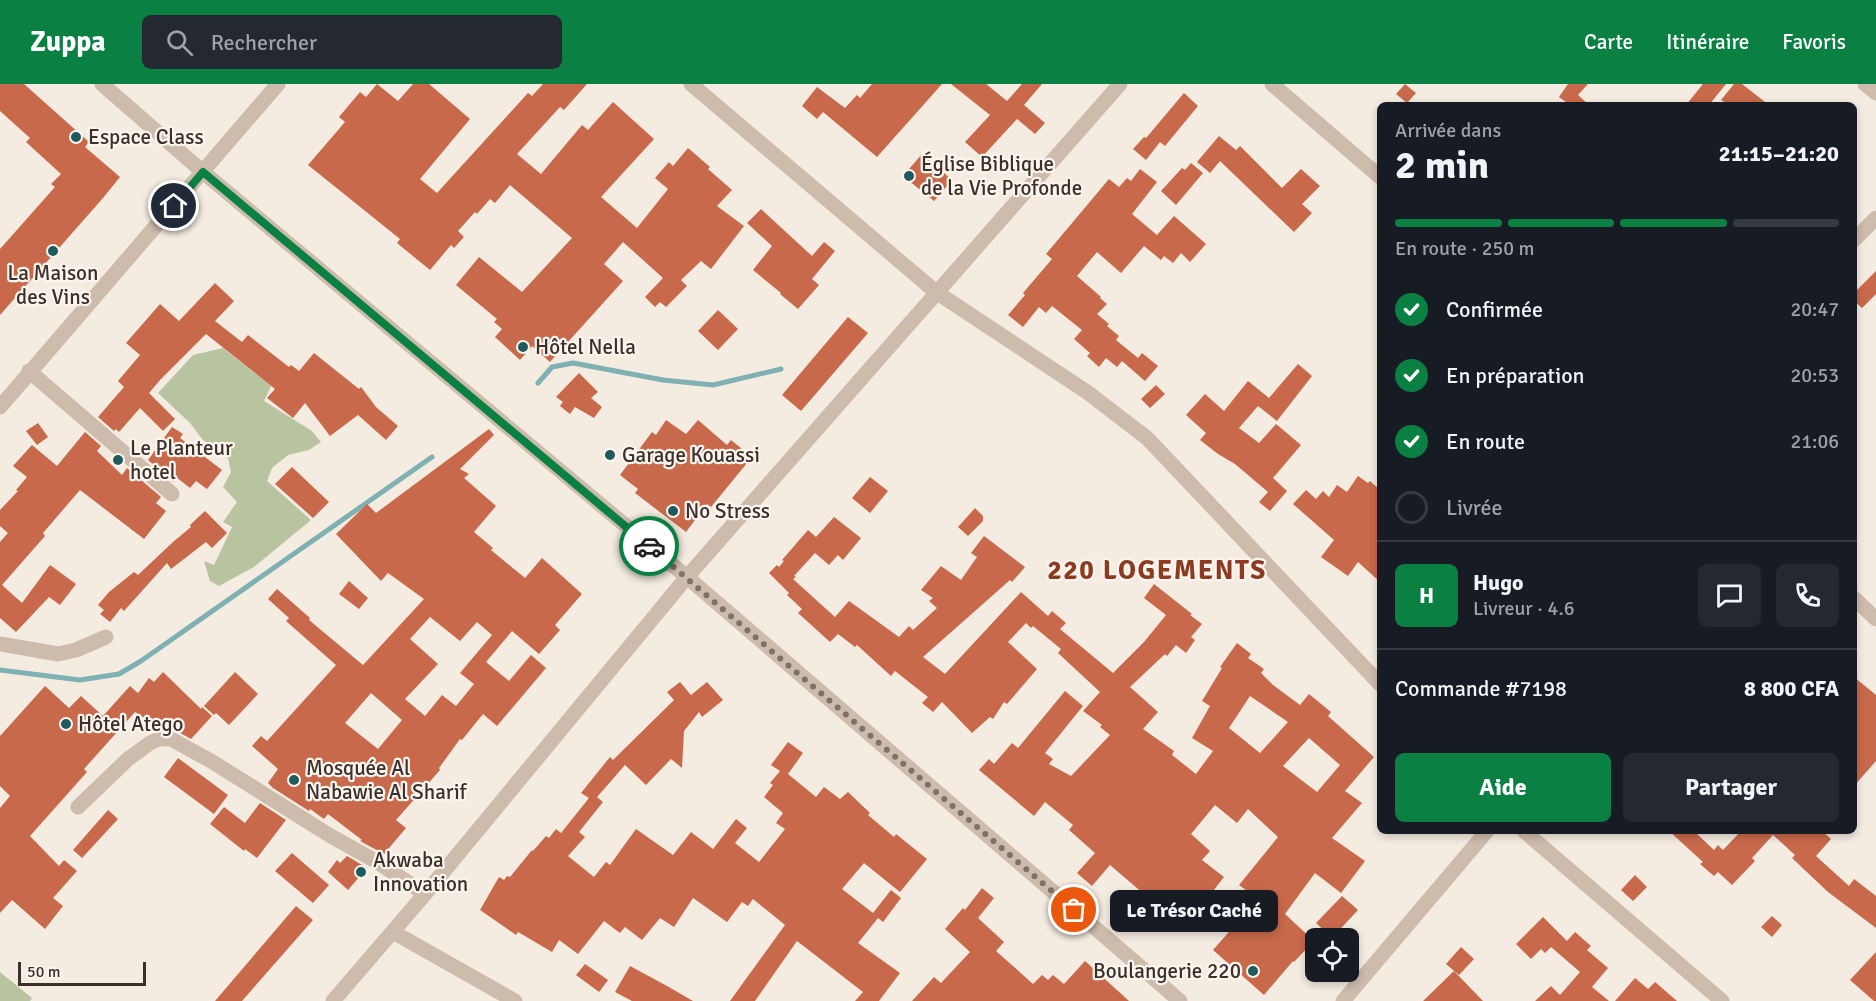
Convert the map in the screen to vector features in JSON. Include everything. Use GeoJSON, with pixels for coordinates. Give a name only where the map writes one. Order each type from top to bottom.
{"type":"FeatureCollection","features":[{"type":"Feature","properties":{"kind":"street"},"geometry":{"type":"LineString","coordinates":[[102,84],[203,172],[687,577],[1180,1001]]}},
{"type":"Feature","properties":{"kind":"street"},"geometry":{"type":"LineString","coordinates":[[0,407],[278,84]]}},
{"type":"Feature","properties":{"kind":"street"},"geometry":{"type":"LineString","coordinates":[[691,84],[936,292],[1087,392],[1147,438],[1377,681]]}},
{"type":"Feature","properties":{"kind":"street"},"geometry":{"type":"LineString","coordinates":[[333,1001],[425,894],[687,577],[1120,84]]}},
{"type":"Feature","properties":{"kind":"street"},"geometry":{"type":"LineString","coordinates":[[1272,84],[1377,174]]}},
{"type":"Feature","properties":{"kind":"street"},"geometry":{"type":"LineString","coordinates":[[1865,84],[1876,93]]}},
{"type":"Feature","properties":{"kind":"street"},"geometry":{"type":"LineString","coordinates":[[1857,237],[1876,218]]}},
{"type":"Feature","properties":{"kind":"street"},"geometry":{"type":"LineString","coordinates":[[29,372],[172,494]]}},
{"type":"Feature","properties":{"kind":"street"},"geometry":{"type":"LineString","coordinates":[[1857,601],[1876,619]]}},
{"type":"Feature","properties":{"kind":"street"},"geometry":{"type":"LineString","coordinates":[[0,645],[58,654],[76,650],[106,637]]}},
{"type":"Feature","properties":{"kind":"street"},"geometry":{"type":"LineString","coordinates":[[78,807],[128,759],[150,743],[159,739],[171,739],[211,761],[329,836],[379,863],[425,894]]}},
{"type":"Feature","properties":{"kind":"street"},"geometry":{"type":"LineString","coordinates":[[1343,1001],[1484,834]]}},
{"type":"Feature","properties":{"kind":"street"},"geometry":{"type":"LineString","coordinates":[[1527,834],[1722,1001]]}},
{"type":"Feature","properties":{"kind":"street"},"geometry":{"type":"LineString","coordinates":[[393,932],[515,1001]]}},
{"type":"Feature","properties":{"kind":"green space"},"geometry":{"type":"Polygon","coordinates":[[[223,348],[271,386],[264,401],[312,431],[321,442],[309,450],[288,455],[272,468],[267,481],[311,520],[254,567],[219,586],[210,581],[204,561],[214,565],[232,527],[223,522],[237,502],[223,487],[231,472],[228,458],[203,440],[190,423],[158,393],[193,355],[223,348]]]}},
{"type":"Feature","properties":{"kind":"green space"},"geometry":{"type":"Polygon","coordinates":[[[0,972],[32,998],[30,1001],[0,1001],[0,972]]]}},
{"type":"Feature","properties":{"kind":"building"},"geometry":{"type":"Polygon","coordinates":[[[0,84],[24,84],[89,142],[85,147],[120,177],[0,315],[0,249],[55,187],[51,184],[61,174],[26,142],[30,138],[0,111],[0,84]]]}},
{"type":"Feature","properties":{"kind":"building"},"geometry":{"type":"Polygon","coordinates":[[[377,84],[398,101],[413,84],[429,84],[470,119],[420,179],[437,193],[528,93],[532,96],[543,84],[587,84],[564,110],[560,107],[517,154],[541,174],[582,125],[588,130],[613,102],[654,139],[601,197],[637,228],[668,189],[655,178],[669,162],[673,166],[688,148],[732,190],[717,206],[744,226],[711,269],[701,261],[681,280],[687,286],[666,307],[660,302],[655,307],[645,297],[663,278],[623,242],[604,264],[623,281],[550,362],[532,346],[520,360],[495,337],[502,329],[494,322],[497,319],[456,285],[479,257],[522,292],[572,238],[510,185],[495,203],[490,199],[477,214],[475,212],[458,231],[464,237],[454,248],[451,245],[430,270],[397,243],[400,239],[308,165],[345,122],[339,117],[360,92],[366,97],[377,84]]]}},
{"type":"Feature","properties":{"kind":"building"},"geometry":{"type":"Polygon","coordinates":[[[872,84],[942,84],[877,157],[823,112],[817,119],[802,106],[817,87],[845,108],[857,95],[860,98],[872,84]]]}},
{"type":"Feature","properties":{"kind":"building"},"geometry":{"type":"Polygon","coordinates":[[[951,84],[986,84],[1007,101],[1022,84],[1042,84],[1024,105],[1045,123],[1035,134],[1017,119],[982,157],[965,142],[990,115],[951,84]]]}},
{"type":"Feature","properties":{"kind":"building"},"geometry":{"type":"Polygon","coordinates":[[[1405,84],[1416,93],[1408,102],[1396,94],[1405,84]]]}},
{"type":"Feature","properties":{"kind":"building"},"geometry":{"type":"Polygon","coordinates":[[[1568,84],[1588,84],[1578,95],[1586,102],[1566,102],[1559,97],[1568,84]]]}},
{"type":"Feature","properties":{"kind":"building"},"geometry":{"type":"Polygon","coordinates":[[[1703,84],[1726,84],[1711,102],[1688,102],[1703,84]]]}},
{"type":"Feature","properties":{"kind":"building"},"geometry":{"type":"Polygon","coordinates":[[[1734,84],[1742,84],[1765,102],[1724,102],[1721,100],[1734,84]]]}},
{"type":"Feature","properties":{"kind":"building"},"geometry":{"type":"Polygon","coordinates":[[[1184,93],[1198,106],[1165,146],[1160,142],[1146,160],[1133,149],[1144,137],[1146,138],[1184,93]]]}},
{"type":"Feature","properties":{"kind":"building"},"geometry":{"type":"Polygon","coordinates":[[[1219,136],[1236,150],[1240,146],[1282,188],[1301,169],[1320,186],[1302,204],[1312,213],[1294,232],[1220,161],[1210,173],[1197,162],[1219,136]]]}},
{"type":"Feature","properties":{"kind":"building"},"geometry":{"type":"Polygon","coordinates":[[[922,154],[952,180],[934,201],[903,176],[922,154]]]}},
{"type":"Feature","properties":{"kind":"building"},"geometry":{"type":"Polygon","coordinates":[[[1191,163],[1203,173],[1176,205],[1161,191],[1182,168],[1185,170],[1191,163]]]}},
{"type":"Feature","properties":{"kind":"building"},"geometry":{"type":"Polygon","coordinates":[[[1140,169],[1157,182],[1132,214],[1157,235],[1174,216],[1206,244],[1190,262],[1181,253],[1173,263],[1164,256],[1161,260],[1144,246],[1121,273],[1097,252],[1077,276],[1107,304],[1097,314],[1119,336],[1116,340],[1138,358],[1142,353],[1158,366],[1145,381],[1122,361],[1117,367],[1106,358],[1099,367],[1087,356],[1090,353],[1074,339],[1082,330],[1052,306],[1046,313],[1039,307],[1023,327],[1008,315],[1052,259],[1046,254],[1109,179],[1119,187],[1127,178],[1131,181],[1140,169]]]}},
{"type":"Feature","properties":{"kind":"building"},"geometry":{"type":"Polygon","coordinates":[[[761,209],[812,256],[824,242],[835,251],[812,279],[819,285],[798,309],[753,270],[772,246],[747,223],[761,209]]]}},
{"type":"Feature","properties":{"kind":"building"},"geometry":{"type":"Polygon","coordinates":[[[1876,271],[1876,294],[1862,308],[1857,304],[1857,290],[1876,271]]]}},
{"type":"Feature","properties":{"kind":"building"},"geometry":{"type":"Polygon","coordinates":[[[215,283],[234,301],[215,321],[242,342],[248,335],[289,367],[291,365],[299,371],[314,353],[359,389],[361,387],[376,407],[398,426],[386,440],[358,415],[330,436],[305,403],[293,418],[267,398],[275,389],[206,334],[149,393],[175,419],[163,431],[140,408],[119,432],[116,429],[114,431],[98,417],[124,387],[118,381],[140,355],[126,343],[160,304],[179,321],[215,283]]]}},
{"type":"Feature","properties":{"kind":"building"},"geometry":{"type":"Polygon","coordinates":[[[718,310],[738,329],[718,350],[698,331],[718,310]]]}},
{"type":"Feature","properties":{"kind":"building"},"geometry":{"type":"Polygon","coordinates":[[[848,317],[868,333],[801,411],[782,395],[848,317]]]}},
{"type":"Feature","properties":{"kind":"building"},"geometry":{"type":"Polygon","coordinates":[[[1298,364],[1312,376],[1277,421],[1258,406],[1239,428],[1259,443],[1276,424],[1301,445],[1273,478],[1287,491],[1270,511],[1259,502],[1268,492],[1235,464],[1200,440],[1206,433],[1186,415],[1205,394],[1224,411],[1248,381],[1269,398],[1298,364]]]}},
{"type":"Feature","properties":{"kind":"building"},"geometry":{"type":"Polygon","coordinates":[[[579,373],[598,392],[591,398],[602,407],[594,418],[575,407],[570,414],[560,406],[563,402],[556,397],[579,373]]]}},
{"type":"Feature","properties":{"kind":"building"},"geometry":{"type":"Polygon","coordinates":[[[1156,385],[1165,394],[1150,408],[1141,399],[1156,385]]]}},
{"type":"Feature","properties":{"kind":"building"},"geometry":{"type":"Polygon","coordinates":[[[666,420],[686,434],[698,420],[727,445],[731,440],[752,457],[711,507],[707,504],[686,532],[635,493],[638,489],[620,475],[652,432],[656,435],[666,420]]]}},
{"type":"Feature","properties":{"kind":"building"},"geometry":{"type":"Polygon","coordinates":[[[38,423],[48,437],[37,445],[26,431],[38,423]]]}},
{"type":"Feature","properties":{"kind":"building"},"geometry":{"type":"Polygon","coordinates":[[[172,427],[183,434],[180,438],[222,470],[207,489],[196,481],[190,488],[176,477],[173,482],[148,460],[172,427]]]}},
{"type":"Feature","properties":{"kind":"building"},"geometry":{"type":"Polygon","coordinates":[[[489,429],[494,435],[460,469],[469,474],[464,478],[496,506],[474,532],[493,548],[491,550],[525,578],[542,558],[582,594],[555,625],[560,630],[539,654],[512,631],[486,662],[509,681],[531,655],[546,668],[497,726],[483,714],[462,740],[460,739],[439,768],[440,770],[396,820],[406,828],[384,854],[360,841],[362,840],[328,814],[324,819],[273,788],[268,783],[278,769],[252,746],[261,736],[267,741],[336,665],[286,621],[289,618],[268,599],[277,589],[310,618],[309,620],[363,665],[424,599],[388,573],[381,581],[336,534],[367,504],[376,513],[489,429]],[[430,617],[410,639],[438,664],[405,699],[425,716],[442,695],[456,706],[474,684],[460,673],[492,635],[477,622],[460,641],[430,617]],[[371,693],[345,723],[378,749],[402,720],[371,693]]]}},
{"type":"Feature","properties":{"kind":"building"},"geometry":{"type":"Polygon","coordinates":[[[85,432],[101,446],[97,451],[122,475],[127,468],[161,497],[156,503],[166,511],[144,539],[80,490],[43,533],[45,536],[2,585],[22,603],[50,565],[76,584],[60,605],[49,597],[16,632],[0,618],[0,542],[8,533],[0,526],[0,510],[18,491],[16,490],[27,477],[13,466],[32,445],[57,466],[85,432]]]}},
{"type":"Feature","properties":{"kind":"building"},"geometry":{"type":"Polygon","coordinates":[[[292,467],[329,502],[313,518],[275,484],[292,467]]]}},
{"type":"Feature","properties":{"kind":"building"},"geometry":{"type":"Polygon","coordinates":[[[1358,476],[1368,483],[1370,481],[1377,487],[1377,579],[1358,562],[1348,576],[1321,557],[1334,540],[1293,504],[1306,490],[1316,499],[1323,491],[1329,497],[1337,485],[1347,492],[1358,476]]]}},
{"type":"Feature","properties":{"kind":"building"},"geometry":{"type":"Polygon","coordinates":[[[870,477],[888,491],[870,513],[852,498],[870,477]]]}},
{"type":"Feature","properties":{"kind":"building"},"geometry":{"type":"Polygon","coordinates":[[[975,508],[983,516],[983,521],[968,536],[958,527],[975,508]]]}},
{"type":"Feature","properties":{"kind":"building"},"geometry":{"type":"Polygon","coordinates":[[[205,511],[227,533],[212,548],[206,542],[171,569],[167,563],[124,611],[121,608],[110,622],[100,614],[104,610],[98,605],[109,592],[134,572],[138,575],[191,527],[190,525],[205,511]]]}},
{"type":"Feature","properties":{"kind":"building"},"geometry":{"type":"Polygon","coordinates":[[[834,517],[861,538],[843,560],[838,555],[829,565],[815,553],[793,579],[835,617],[849,601],[899,637],[909,626],[913,630],[937,608],[929,601],[933,598],[921,590],[941,566],[961,580],[977,557],[971,553],[984,536],[1025,567],[1012,582],[1010,580],[923,657],[945,674],[1021,592],[1048,616],[1052,611],[1066,623],[1060,629],[1113,673],[1144,642],[1166,615],[1144,598],[1154,584],[1202,624],[1191,637],[1195,640],[1186,653],[1176,645],[1167,656],[1165,654],[1130,687],[1158,712],[1143,729],[1174,751],[1172,755],[1196,774],[1213,751],[1192,738],[1210,706],[1202,701],[1222,668],[1220,667],[1237,643],[1251,654],[1248,658],[1264,669],[1261,673],[1273,685],[1300,705],[1309,694],[1331,712],[1328,716],[1374,757],[1345,791],[1362,803],[1332,838],[1365,861],[1341,893],[1315,873],[1285,914],[1305,933],[1305,950],[1264,995],[1213,950],[1258,899],[1239,885],[1278,837],[1248,809],[1237,823],[1215,805],[1191,834],[1210,851],[1202,860],[1224,877],[1190,915],[1180,907],[1172,918],[1110,865],[1092,886],[1077,873],[1095,853],[1069,830],[1073,825],[1045,802],[1034,816],[979,770],[989,759],[994,764],[1012,743],[1018,748],[1065,691],[1083,706],[1045,753],[1053,759],[1049,764],[1071,776],[1110,735],[1100,727],[1102,725],[1083,711],[1100,692],[1058,653],[1061,649],[1026,623],[1008,642],[1037,669],[1007,704],[1004,702],[993,719],[990,717],[972,733],[942,702],[933,712],[922,703],[928,697],[895,671],[891,676],[857,645],[855,647],[838,634],[830,642],[798,613],[802,609],[769,573],[777,565],[779,567],[784,561],[782,560],[808,530],[816,537],[834,517]],[[1250,696],[1229,728],[1260,753],[1288,722],[1250,696]],[[1309,738],[1283,766],[1317,792],[1340,765],[1309,738]]]}},
{"type":"Feature","properties":{"kind":"building"},"geometry":{"type":"Polygon","coordinates":[[[349,581],[368,598],[359,609],[339,594],[349,581]]]}},
{"type":"Feature","properties":{"kind":"building"},"geometry":{"type":"Polygon","coordinates":[[[163,672],[201,709],[202,707],[212,716],[191,739],[175,730],[162,729],[135,712],[84,769],[87,772],[30,836],[59,866],[64,860],[77,871],[53,898],[63,906],[45,929],[12,900],[0,913],[0,808],[10,796],[0,786],[0,736],[45,686],[69,708],[81,696],[103,716],[130,686],[138,693],[149,678],[154,682],[163,672]]]}},
{"type":"Feature","properties":{"kind":"building"},"geometry":{"type":"Polygon","coordinates":[[[235,672],[258,694],[229,725],[204,706],[235,672]]]}},
{"type":"Feature","properties":{"kind":"building"},"geometry":{"type":"Polygon","coordinates":[[[1857,679],[1876,695],[1876,761],[1857,783],[1857,679]]]}},
{"type":"Feature","properties":{"kind":"building"},"geometry":{"type":"Polygon","coordinates":[[[680,682],[691,695],[707,682],[723,700],[702,717],[699,712],[684,731],[682,768],[671,759],[646,785],[625,765],[597,797],[603,802],[579,832],[585,837],[568,856],[594,877],[606,862],[610,865],[636,829],[673,855],[691,832],[713,849],[736,819],[747,828],[735,843],[759,862],[785,829],[776,823],[783,813],[764,797],[773,785],[770,783],[780,771],[771,765],[788,742],[803,753],[788,774],[816,797],[824,787],[840,799],[848,792],[870,813],[868,815],[894,837],[896,834],[927,859],[900,892],[864,863],[842,889],[873,913],[891,890],[901,898],[883,922],[878,918],[858,943],[900,973],[879,1001],[855,1001],[863,992],[797,941],[755,1001],[730,1001],[785,925],[753,899],[748,906],[742,902],[727,922],[693,898],[674,927],[660,918],[642,940],[625,927],[620,933],[604,921],[578,954],[559,940],[552,952],[518,932],[516,935],[480,910],[499,877],[504,880],[507,876],[510,877],[546,836],[549,838],[556,829],[561,833],[589,798],[581,793],[610,757],[613,760],[674,700],[667,692],[680,682]]]}},
{"type":"Feature","properties":{"kind":"building"},"geometry":{"type":"Polygon","coordinates":[[[178,758],[228,795],[214,814],[164,777],[178,758]]]}},
{"type":"Feature","properties":{"kind":"building"},"geometry":{"type":"Polygon","coordinates":[[[260,803],[286,820],[257,858],[245,849],[244,851],[210,824],[224,807],[245,823],[260,803]]]}},
{"type":"Feature","properties":{"kind":"building"},"geometry":{"type":"Polygon","coordinates":[[[108,810],[118,819],[82,858],[73,850],[108,810]]]}},
{"type":"Feature","properties":{"kind":"building"},"geometry":{"type":"Polygon","coordinates":[[[1672,834],[1697,834],[1714,850],[1718,845],[1723,850],[1738,834],[1825,834],[1831,839],[1816,856],[1849,886],[1854,879],[1876,896],[1876,928],[1828,892],[1792,858],[1795,855],[1773,835],[1752,858],[1755,861],[1732,885],[1718,872],[1714,876],[1700,864],[1703,862],[1672,834]]]}},
{"type":"Feature","properties":{"kind":"building"},"geometry":{"type":"Polygon","coordinates":[[[292,853],[329,885],[313,903],[275,871],[292,853]]]}},
{"type":"Feature","properties":{"kind":"building"},"geometry":{"type":"Polygon","coordinates":[[[347,856],[367,868],[348,890],[328,872],[337,860],[340,863],[347,856]]]}},
{"type":"Feature","properties":{"kind":"building"},"geometry":{"type":"Polygon","coordinates":[[[1635,875],[1647,887],[1633,901],[1621,890],[1635,875]]]}},
{"type":"Feature","properties":{"kind":"building"},"geometry":{"type":"Polygon","coordinates":[[[982,888],[994,898],[978,918],[1004,942],[996,951],[1033,984],[1042,975],[1048,980],[1053,975],[1064,984],[1085,961],[1129,1001],[912,1001],[934,977],[941,983],[970,952],[945,929],[963,908],[965,910],[982,888]]]}},
{"type":"Feature","properties":{"kind":"building"},"geometry":{"type":"Polygon","coordinates":[[[1342,896],[1358,910],[1341,928],[1321,928],[1316,923],[1342,896]]]}},
{"type":"Feature","properties":{"kind":"building"},"geometry":{"type":"Polygon","coordinates":[[[296,906],[313,920],[242,1001],[215,1001],[296,906]]]}},
{"type":"Feature","properties":{"kind":"building"},"geometry":{"type":"Polygon","coordinates":[[[1772,916],[1782,925],[1772,937],[1761,927],[1772,916]]]}},
{"type":"Feature","properties":{"kind":"building"},"geometry":{"type":"Polygon","coordinates":[[[1543,917],[1567,941],[1575,932],[1591,946],[1587,950],[1608,968],[1592,987],[1609,1001],[1535,1001],[1551,986],[1560,995],[1580,972],[1551,947],[1545,953],[1541,949],[1531,959],[1516,944],[1543,917]]]}},
{"type":"Feature","properties":{"kind":"building"},"geometry":{"type":"Polygon","coordinates":[[[1461,947],[1474,959],[1459,975],[1446,964],[1461,947]]]}},
{"type":"Feature","properties":{"kind":"building"},"geometry":{"type":"Polygon","coordinates":[[[1876,952],[1876,1001],[1874,1001],[1850,980],[1876,952]]]}},
{"type":"Feature","properties":{"kind":"building"},"geometry":{"type":"Polygon","coordinates":[[[585,964],[608,980],[599,992],[576,975],[585,964]]]}},
{"type":"Feature","properties":{"kind":"building"},"geometry":{"type":"Polygon","coordinates":[[[630,966],[693,1001],[632,1001],[615,992],[630,966]]]}},
{"type":"Feature","properties":{"kind":"building"},"geometry":{"type":"Polygon","coordinates":[[[1454,971],[1483,1001],[1423,1001],[1454,971]]]}},
{"type":"Feature","properties":{"kind":"building"},"geometry":{"type":"Polygon","coordinates":[[[1635,978],[1648,989],[1655,982],[1677,1001],[1615,1001],[1635,978]]]}},
{"type":"Feature","properties":{"kind":"waterway"},"geometry":{"type":"LineString","coordinates":[[538,383],[552,367],[573,363],[663,380],[713,385],[781,369]]}},
{"type":"Feature","properties":{"kind":"waterway"},"geometry":{"type":"LineString","coordinates":[[0,670],[80,680],[119,674],[141,661],[432,457]]}},
{"type":"Feature","properties":{"kind":"way so far"},"geometry":{"type":"LineString","coordinates":[[649,546],[1074,910]]}},
{"type":"Feature","properties":{"kind":"place","name":"Espace Class"},"geometry":{"type":"Point","coordinates":[76,137]}},
{"type":"Feature","properties":{"kind":"place","name":"Église Biblique de la Vie Profonde"},"geometry":{"type":"Point","coordinates":[909,176]}},
{"type":"Feature","properties":{"kind":"place","name":"La Maison des Vins"},"geometry":{"type":"Point","coordinates":[53,251]}},
{"type":"Feature","properties":{"kind":"place","name":"Hôtel Nella"},"geometry":{"type":"Point","coordinates":[523,347]}},
{"type":"Feature","properties":{"kind":"place","name":"Garage Kouassi"},"geometry":{"type":"Point","coordinates":[610,455]}},
{"type":"Feature","properties":{"kind":"place","name":"Le Planteur hotel"},"geometry":{"type":"Point","coordinates":[118,460]}},
{"type":"Feature","properties":{"kind":"place","name":"No Stress"},"geometry":{"type":"Point","coordinates":[673,511]}},
{"type":"Feature","properties":{"kind":"place","name":"Hôtel Atego"},"geometry":{"type":"Point","coordinates":[66,724]}},
{"type":"Feature","properties":{"kind":"place","name":"Mosquée Al Nabawie Al Sharif"},"geometry":{"type":"Point","coordinates":[294,780]}},
{"type":"Feature","properties":{"kind":"place","name":"Akwaba Innovation"},"geometry":{"type":"Point","coordinates":[361,872]}},
{"type":"Feature","properties":{"kind":"place","name":"Le Trésor Caché"},"geometry":{"type":"Point","coordinates":[1074,910]}},
{"type":"Feature","properties":{"kind":"place","name":"Boulangerie 220"},"geometry":{"type":"Point","coordinates":[1253,971]}},
{"type":"Feature","properties":{"kind":"district","name":"220 LOGEMENTS"},"geometry":{"type":"Point","coordinates":[1157,570]}},
{"type":"Feature","properties":{"kind":"route"},"geometry":{"type":"LineString","coordinates":[[174,206],[203,172],[649,546]]}}]}
